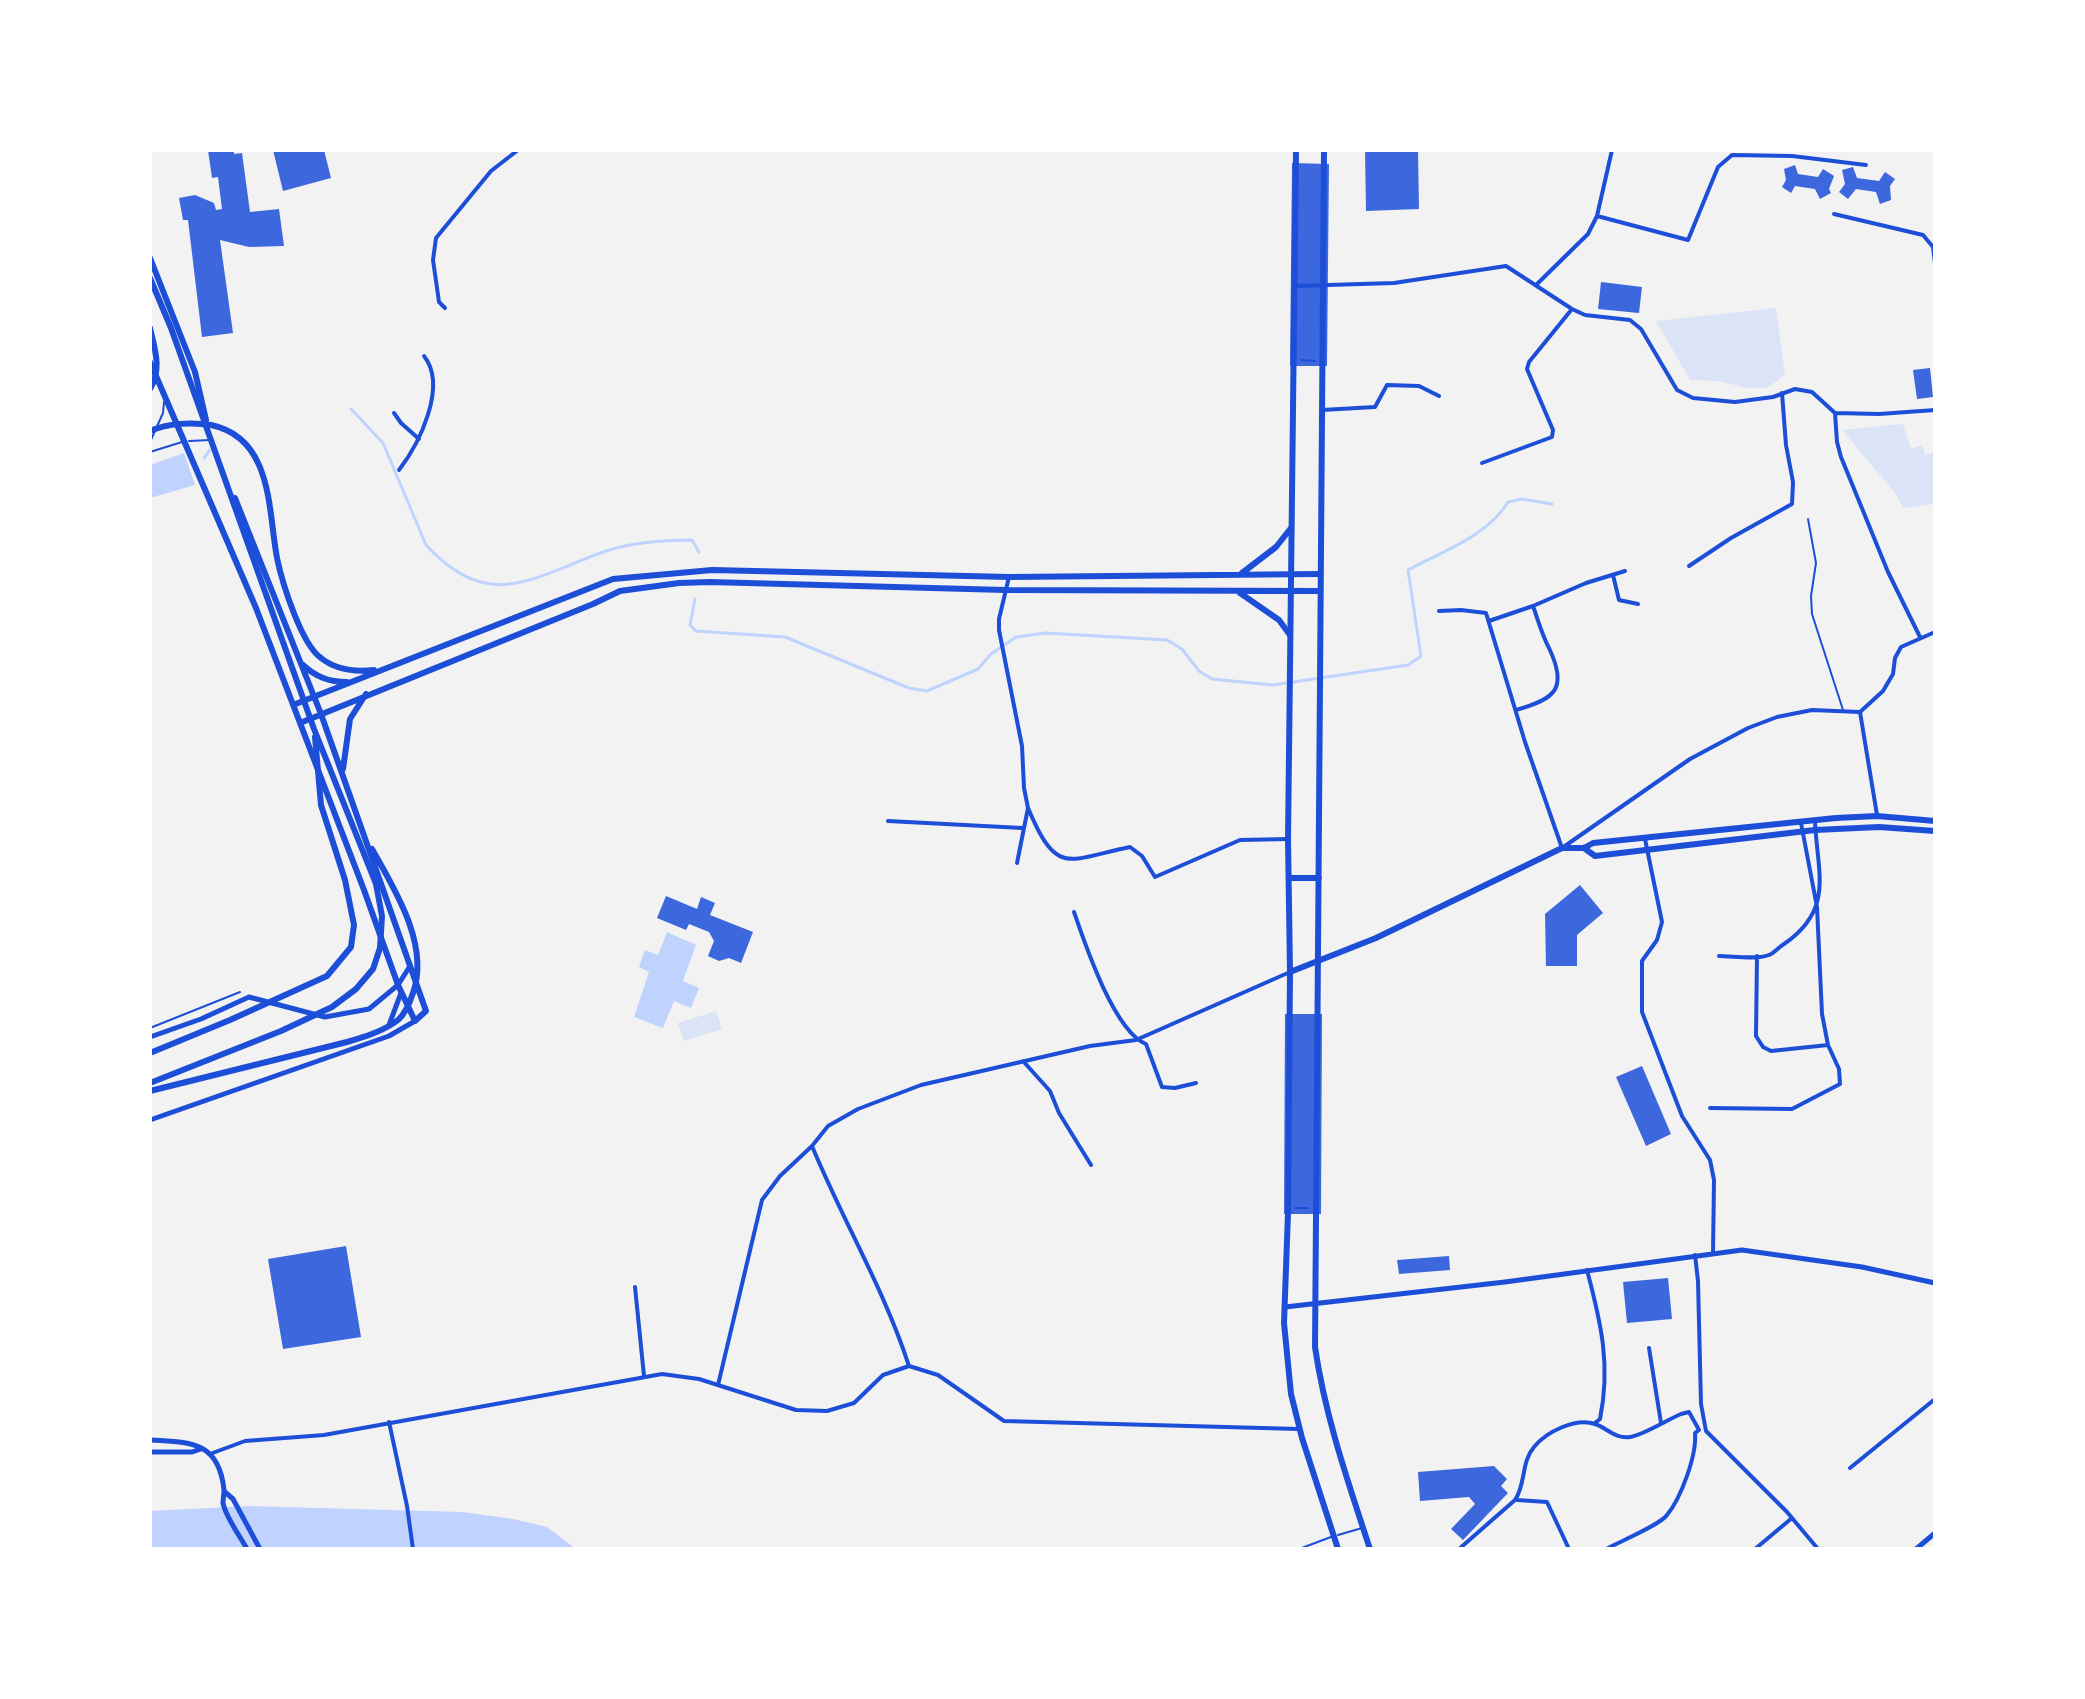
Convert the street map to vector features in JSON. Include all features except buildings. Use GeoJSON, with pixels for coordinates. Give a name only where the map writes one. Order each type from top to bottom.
{"type":"FeatureCollection","features":[{"type":"Feature","properties":{"kind":"main road"},"geometry":{"type":"LineString","coordinates":[[1296,150],[1286,1352],[1299,1429],[1338,1549]]}},
{"type":"Feature","properties":{"kind":"main road"},"geometry":{"type":"LineString","coordinates":[[1324,150],[1315,1347],[1321,1390],[1370,1549]]}},
{"type":"Feature","properties":{"kind":"main road"},"geometry":{"type":"LineString","coordinates":[[150,258],[195,372],[217,456],[321,714],[426,1011],[415,1021],[400,989],[256,608],[150,362]]}},
{"type":"Feature","properties":{"kind":"main road"},"geometry":{"type":"LineString","coordinates":[[150,278],[171,328],[314,729],[376,884],[382,916],[380,948],[373,969],[356,989],[332,1007],[281,1031],[150,1083]]}},
{"type":"Feature","properties":{"kind":"main road"},"geometry":{"type":"LineString","coordinates":[[150,328],[157,362],[156,380],[150,389]]}},
{"type":"Feature","properties":{"kind":"main road"},"geometry":{"type":"LineString","coordinates":[[150,431],[187,423],[203,424],[220,427],[243,443],[256,458],[265,478],[278,561],[293,609],[311,648],[321,659],[351,671],[385,668]]}},
{"type":"Feature","properties":{"kind":"main road"},"geometry":{"type":"LineString","coordinates":[[1239,574],[1276,547],[1291,528]]}},
{"type":"Feature","properties":{"kind":"main road"},"geometry":{"type":"LineString","coordinates":[[293,705],[613,579],[712,570],[1009,577],[1319,574]]}},
{"type":"Feature","properties":{"kind":"main road"},"geometry":{"type":"LineString","coordinates":[[300,723],[620,591],[679,583],[1005,590],[1319,591]]}},
{"type":"Feature","properties":{"kind":"main road"},"geometry":{"type":"LineString","coordinates":[[1237,591],[1279,620],[1290,635]]}},
{"type":"Feature","properties":{"kind":"main road"},"geometry":{"type":"LineString","coordinates":[[300,662],[313,674],[325,679],[350,682]]}},
{"type":"Feature","properties":{"kind":"main road"},"geometry":{"type":"LineString","coordinates":[[342,774],[350,719],[366,694]]}},
{"type":"Feature","properties":{"kind":"main road"},"geometry":{"type":"LineString","coordinates":[[150,1053],[327,976],[351,947],[354,925],[345,880],[321,805],[314,729]]}},
{"type":"Feature","properties":{"kind":"main road"},"geometry":{"type":"LineString","coordinates":[[1290,972],[1376,938],[1562,848],[1877,816],[1935,821]]}},
{"type":"Feature","properties":{"kind":"main road"},"geometry":{"type":"LineString","coordinates":[[1584,848],[1595,856],[1815,830],[1879,827],[1935,831]]}},
{"type":"Feature","properties":{"kind":"main road"},"geometry":{"type":"LineString","coordinates":[[150,1091],[347,1042],[399,1019],[418,980],[415,944],[393,887],[365,837]]}},
{"type":"Feature","properties":{"kind":"main road"},"geometry":{"type":"LineString","coordinates":[[1289,878],[1319,878]]}},
{"type":"Feature","properties":{"kind":"street"},"geometry":{"type":"LineString","coordinates":[[445,308],[439,302],[433,260],[436,238],[491,171],[518,150]]}},
{"type":"Feature","properties":{"kind":"street"},"geometry":{"type":"LineString","coordinates":[[1536,285],[1588,234],[1597,216],[1612,150]]}},
{"type":"Feature","properties":{"kind":"street"},"geometry":{"type":"LineString","coordinates":[[1597,216],[1688,240],[1718,167],[1732,155],[1792,156],[1866,165]]}},
{"type":"Feature","properties":{"kind":"street"},"geometry":{"type":"LineString","coordinates":[[1834,214],[1923,235],[1933,247],[1935,263]]}},
{"type":"Feature","properties":{"kind":"street"},"geometry":{"type":"LineString","coordinates":[[1295,286],[1394,283],[1506,266],[1585,315],[1630,320],[1641,329],[1677,390],[1693,398],[1735,402],[1795,389],[1812,392],[1835,413],[1935,410]]}},
{"type":"Feature","properties":{"kind":"street"},"geometry":{"type":"LineString","coordinates":[[1482,463],[1552,437],[1553,430],[1527,369],[1529,362],[1572,309]]}},
{"type":"Feature","properties":{"kind":"street"},"geometry":{"type":"LineString","coordinates":[[399,470],[419,439],[432,388],[433,372],[424,356]]}},
{"type":"Feature","properties":{"kind":"street"},"geometry":{"type":"LineString","coordinates":[[1320,410],[1375,407],[1387,385],[1419,386],[1439,396]]}},
{"type":"Feature","properties":{"kind":"street"},"geometry":{"type":"LineString","coordinates":[[1689,566],[1792,504],[1793,482],[1786,445],[1782,393]]}},
{"type":"Feature","properties":{"kind":"street"},"geometry":{"type":"LineString","coordinates":[[394,413],[419,439]]}},
{"type":"Feature","properties":{"kind":"street"},"geometry":{"type":"LineString","coordinates":[[1835,413],[1841,457],[1888,572],[1920,637]]}},
{"type":"Feature","properties":{"kind":"street"},"geometry":{"type":"LineString","coordinates":[[1489,621],[1625,571]]}},
{"type":"Feature","properties":{"kind":"street"},"geometry":{"type":"LineString","coordinates":[[1613,575],[1619,600],[1638,604]]}},
{"type":"Feature","properties":{"kind":"street"},"geometry":{"type":"LineString","coordinates":[[1009,577],[999,630],[1022,746],[1024,788],[1028,808],[1044,840],[1061,859],[1073,861],[1130,847],[1142,856],[1155,877],[1240,840],[1288,839]]}},
{"type":"Feature","properties":{"kind":"street"},"geometry":{"type":"LineString","coordinates":[[1516,710],[1547,699],[1555,692],[1559,680],[1558,668],[1533,606]]}},
{"type":"Feature","properties":{"kind":"street"},"geometry":{"type":"LineString","coordinates":[[1439,611],[1486,613],[1562,848],[1690,759],[1748,728],[1777,717],[1812,710],[1860,712],[1883,691],[1893,674],[1895,658],[1901,647],[1935,632]]}},
{"type":"Feature","properties":{"kind":"street"},"geometry":{"type":"LineString","coordinates":[[1860,712],[1877,816]]}},
{"type":"Feature","properties":{"kind":"street"},"geometry":{"type":"LineString","coordinates":[[1017,863],[1028,808]]}},
{"type":"Feature","properties":{"kind":"street"},"geometry":{"type":"LineString","coordinates":[[888,821],[1022,828]]}},
{"type":"Feature","properties":{"kind":"street"},"geometry":{"type":"LineString","coordinates":[[1710,1108],[1792,1109],[1840,1084],[1839,1069],[1828,1045],[1822,1014],[1817,907],[1820,878],[1815,821]]}},
{"type":"Feature","properties":{"kind":"street"},"geometry":{"type":"LineString","coordinates":[[1719,956],[1767,956],[1796,936],[1817,907],[1801,822]]}},
{"type":"Feature","properties":{"kind":"street"},"geometry":{"type":"LineString","coordinates":[[1645,839],[1662,922],[1657,940],[1642,961],[1642,1012],[1682,1116],[1710,1160],[1714,1180],[1713,1253]]}},
{"type":"Feature","properties":{"kind":"street"},"geometry":{"type":"LineString","coordinates":[[1074,912],[1114,1009],[1136,1040],[1146,1044],[1162,1087],[1175,1088],[1196,1083]]}},
{"type":"Feature","properties":{"kind":"street"},"geometry":{"type":"LineString","coordinates":[[1757,956],[1756,1036],[1763,1047],[1771,1051],[1828,1045]]}},
{"type":"Feature","properties":{"kind":"street"},"geometry":{"type":"LineString","coordinates":[[384,1037],[410,966]]}},
{"type":"Feature","properties":{"kind":"street"},"geometry":{"type":"LineString","coordinates":[[718,1385],[762,1200],[780,1176],[828,1126],[858,1109],[921,1085],[1090,1046],[1136,1040],[1290,972]]}},
{"type":"Feature","properties":{"kind":"street"},"geometry":{"type":"LineString","coordinates":[[150,1037],[201,1019],[249,997],[325,1017],[369,1009],[400,989]]}},
{"type":"Feature","properties":{"kind":"street"},"geometry":{"type":"LineString","coordinates":[[150,1120],[384,1037],[415,1021]]}},
{"type":"Feature","properties":{"kind":"street"},"geometry":{"type":"LineString","coordinates":[[1023,1061],[1050,1091],[1059,1113],[1091,1165]]}},
{"type":"Feature","properties":{"kind":"street"},"geometry":{"type":"LineString","coordinates":[[812,1146],[848,1228],[880,1287],[909,1366]]}},
{"type":"Feature","properties":{"kind":"street"},"geometry":{"type":"LineString","coordinates":[[1285,1307],[1742,1250],[1862,1267],[1935,1283]]}},
{"type":"Feature","properties":{"kind":"street"},"geometry":{"type":"LineString","coordinates":[[1695,1255],[1701,1404],[1706,1431],[1792,1518],[1818,1549]]}},
{"type":"Feature","properties":{"kind":"street"},"geometry":{"type":"LineString","coordinates":[[1587,1270],[1606,1359],[1606,1392],[1600,1419],[1595,1423]]}},
{"type":"Feature","properties":{"kind":"street"},"geometry":{"type":"LineString","coordinates":[[635,1287],[644,1376]]}},
{"type":"Feature","properties":{"kind":"street"},"geometry":{"type":"LineString","coordinates":[[1649,1348],[1661,1423]]}},
{"type":"Feature","properties":{"kind":"street"},"geometry":{"type":"LineString","coordinates":[[210,1454],[245,1441],[324,1435],[662,1374],[699,1379],[796,1410],[827,1411],[854,1403],[883,1375],[909,1366],[938,1375],[1004,1421],[1299,1429]]}},
{"type":"Feature","properties":{"kind":"street"},"geometry":{"type":"LineString","coordinates":[[1850,1468],[1935,1399]]}},
{"type":"Feature","properties":{"kind":"street"},"geometry":{"type":"LineString","coordinates":[[1459,1549],[1515,1500],[1522,1489],[1528,1456],[1534,1447],[1573,1422],[1595,1423],[1613,1435],[1630,1437],[1689,1412],[1699,1430],[1695,1433],[1696,1447],[1692,1464],[1666,1517],[1606,1549]]}},
{"type":"Feature","properties":{"kind":"street"},"geometry":{"type":"LineString","coordinates":[[389,1422],[413,1549]]}},
{"type":"Feature","properties":{"kind":"street"},"geometry":{"type":"LineString","coordinates":[[150,1440],[191,1442],[210,1454],[221,1476],[223,1504],[247,1549]]}},
{"type":"Feature","properties":{"kind":"street"},"geometry":{"type":"LineString","coordinates":[[150,1452],[192,1452],[202,1448]]}},
{"type":"Feature","properties":{"kind":"street"},"geometry":{"type":"LineString","coordinates":[[224,1492],[233,1499],[260,1549]]}},
{"type":"Feature","properties":{"kind":"street"},"geometry":{"type":"LineString","coordinates":[[1515,1500],[1547,1502],[1569,1549]]}},
{"type":"Feature","properties":{"kind":"street"},"geometry":{"type":"LineString","coordinates":[[1755,1549],[1792,1518]]}},
{"type":"Feature","properties":{"kind":"street"},"geometry":{"type":"LineString","coordinates":[[1916,1549],[1935,1533]]}},
{"type":"Feature","properties":{"kind":"lane"},"geometry":{"type":"LineString","coordinates":[[150,442],[163,413],[164,396]]}},
{"type":"Feature","properties":{"kind":"lane"},"geometry":{"type":"LineString","coordinates":[[150,452],[184,441],[212,441]]}},
{"type":"Feature","properties":{"kind":"lane"},"geometry":{"type":"LineString","coordinates":[[1808,519],[1816,563],[1811,596],[1812,614],[1843,710]]}},
{"type":"Feature","properties":{"kind":"lane"},"geometry":{"type":"LineString","coordinates":[[150,1028],[157,1028],[240,992]]}},
{"type":"Feature","properties":{"kind":"lane"},"geometry":{"type":"LineString","coordinates":[[1299,1549],[1363,1528]]}},
{"type":"Feature","properties":{"kind":"path"},"geometry":{"type":"LineString","coordinates":[[1290,360],[1324,361]]}},
{"type":"Feature","properties":{"kind":"path"},"geometry":{"type":"LineString","coordinates":[[1284,1209],[1309,1208]]}},
{"type":"Feature","properties":{"kind":"shaded area"},"geometry":{"type":"Polygon","coordinates":[[[1776,308],[1785,375],[1767,388],[1690,380],[1656,321],[1776,308]]]}},
{"type":"Feature","properties":{"kind":"shaded area"},"geometry":{"type":"Polygon","coordinates":[[[1903,424],[1911,449],[1922,445],[1925,455],[1935,452],[1935,504],[1903,508],[1895,493],[1842,430],[1903,424]]]}},
{"type":"Feature","properties":{"kind":"shaded area"},"geometry":{"type":"Polygon","coordinates":[[[716,1011],[722,1029],[684,1041],[678,1023],[716,1011]]]}},
{"type":"Feature","properties":{"kind":"water"},"geometry":{"type":"Polygon","coordinates":[[[184,453],[195,485],[150,498],[150,465],[184,453]]]}},
{"type":"Feature","properties":{"kind":"water"},"geometry":{"type":"Polygon","coordinates":[[[667,932],[696,945],[683,981],[699,988],[691,1008],[674,1001],[663,1028],[634,1017],[649,972],[639,967],[645,950],[658,955],[667,932]]]}},
{"type":"Feature","properties":{"kind":"water"},"geometry":{"type":"Polygon","coordinates":[[[248,1506],[463,1512],[547,1527],[576,1549],[150,1549],[150,1511],[248,1506]]]}},
{"type":"Feature","properties":{"kind":"waterway"},"geometry":{"type":"LineString","coordinates":[[351,409],[383,443],[426,545],[449,566],[471,579],[492,584],[513,584],[606,551],[649,542],[692,540],[699,552]]}},
{"type":"Feature","properties":{"kind":"waterway"},"geometry":{"type":"LineString","coordinates":[[204,458],[210,450]]}},
{"type":"Feature","properties":{"kind":"waterway"},"geometry":{"type":"LineString","coordinates":[[695,599],[690,625],[696,631],[785,637],[909,688],[927,691],[978,669],[991,654],[1016,637],[1046,633],[1167,640],[1182,649],[1199,671],[1212,679],[1273,685],[1408,665],[1421,656],[1408,570],[1476,534],[1508,502],[1522,499],[1552,504]]}}]}
